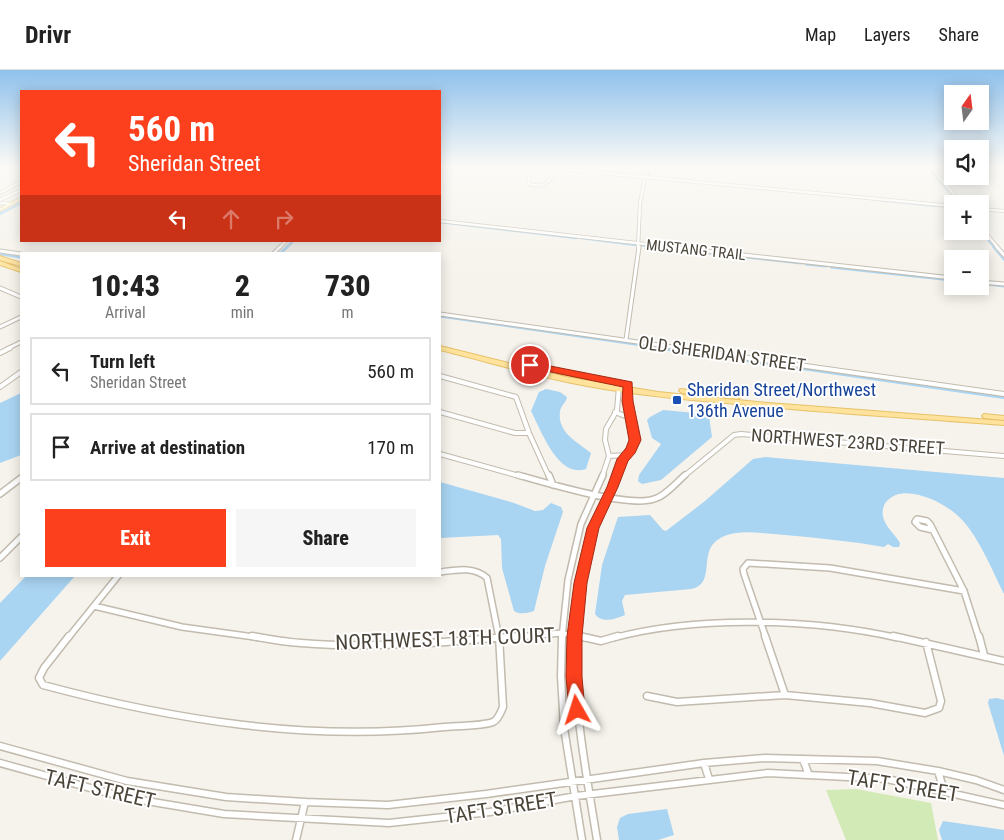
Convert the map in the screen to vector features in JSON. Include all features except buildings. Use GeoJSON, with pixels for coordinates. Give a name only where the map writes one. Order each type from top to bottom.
{"type":"FeatureCollection","features":[{"type":"Feature","properties":{"kind":"main road"},"geometry":{"type":"LineString","coordinates":[[0,258],[20,265]]}},
{"type":"Feature","properties":{"kind":"main road"},"geometry":{"type":"LineString","coordinates":[[0,263],[20,271]]}},
{"type":"Feature","properties":{"kind":"main road"},"geometry":{"type":"LineString","coordinates":[[441,343],[619,386]]}},
{"type":"Feature","properties":{"kind":"main road"},"geometry":{"type":"LineString","coordinates":[[441,348],[547,375],[619,386],[765,400],[1004,418]]}},
{"type":"Feature","properties":{"kind":"main road"},"geometry":{"type":"LineString","coordinates":[[628,387],[716,401],[1004,423]]}},
{"type":"Feature","properties":{"kind":"street"},"geometry":{"type":"LineString","coordinates":[[8,203],[12,204]]}},
{"type":"Feature","properties":{"kind":"street"},"geometry":{"type":"LineString","coordinates":[[626,340],[639,243],[640,203]]}},
{"type":"Feature","properties":{"kind":"street"},"geometry":{"type":"LineString","coordinates":[[920,203],[944,205]]}},
{"type":"Feature","properties":{"kind":"street"},"geometry":{"type":"LineString","coordinates":[[0,210],[12,204]]}},
{"type":"Feature","properties":{"kind":"street"},"geometry":{"type":"LineString","coordinates":[[989,210],[1004,211]]}},
{"type":"Feature","properties":{"kind":"street","name":"MUSTANG TRAIL"},"geometry":{"type":"LineString","coordinates":[[441,221],[944,277]]}},
{"type":"Feature","properties":{"kind":"street"},"geometry":{"type":"LineString","coordinates":[[989,237],[1004,255]]}},
{"type":"Feature","properties":{"kind":"street"},"geometry":{"type":"LineString","coordinates":[[275,252],[285,242]]}},
{"type":"Feature","properties":{"kind":"street"},"geometry":{"type":"LineString","coordinates":[[0,251],[20,254]]}},
{"type":"Feature","properties":{"kind":"street"},"geometry":{"type":"LineString","coordinates":[[989,283],[1004,284]]}},
{"type":"Feature","properties":{"kind":"street"},"geometry":{"type":"LineString","coordinates":[[0,288],[20,297]]}},
{"type":"Feature","properties":{"kind":"street","name":"OLD SHERIDAN STREET"},"geometry":{"type":"LineString","coordinates":[[441,314],[1004,394]]}},
{"type":"Feature","properties":{"kind":"street"},"geometry":{"type":"LineString","coordinates":[[0,327],[20,317]]}},
{"type":"Feature","properties":{"kind":"street"},"geometry":{"type":"LineString","coordinates":[[0,353],[20,343]]}},
{"type":"Feature","properties":{"kind":"street"},"geometry":{"type":"LineString","coordinates":[[0,387],[20,373]]}},
{"type":"Feature","properties":{"kind":"street"},"geometry":{"type":"LineString","coordinates":[[441,376],[516,397],[529,433],[553,485]]}},
{"type":"Feature","properties":{"kind":"street"},"geometry":{"type":"LineString","coordinates":[[582,840],[564,728],[561,676],[562,633],[568,580],[581,524],[595,494],[609,456],[605,440],[606,429],[617,410],[619,386]]}},
{"type":"Feature","properties":{"kind":"street"},"geometry":{"type":"LineString","coordinates":[[597,840],[586,781],[574,677],[575,636],[580,583],[593,528],[623,459],[633,448],[635,440],[630,418],[628,387]]}},
{"type":"Feature","properties":{"kind":"street"},"geometry":{"type":"LineString","coordinates":[[441,412],[515,433],[529,433]]}},
{"type":"Feature","properties":{"kind":"street"},"geometry":{"type":"LineString","coordinates":[[615,412],[630,418]]}},
{"type":"Feature","properties":{"kind":"street","name":"NORTHWEST 23RD STREET"},"geometry":{"type":"LineString","coordinates":[[441,454],[553,485],[638,502],[656,499],[734,435],[741,434],[1004,456]]}},
{"type":"Feature","properties":{"kind":"street"},"geometry":{"type":"LineString","coordinates":[[609,456],[616,454],[627,455]]}},
{"type":"Feature","properties":{"kind":"street"},"geometry":{"type":"LineString","coordinates":[[0,494],[20,478]]}},
{"type":"Feature","properties":{"kind":"street"},"geometry":{"type":"LineString","coordinates":[[933,530],[964,591],[973,614],[984,656]]}},
{"type":"Feature","properties":{"kind":"street"},"geometry":{"type":"LineString","coordinates":[[0,558],[20,538]]}},
{"type":"Feature","properties":{"kind":"street"},"geometry":{"type":"LineString","coordinates":[[785,695],[743,569],[748,563],[821,566],[964,591]]}},
{"type":"Feature","properties":{"kind":"street"},"geometry":{"type":"LineString","coordinates":[[117,577],[44,668],[39,678],[44,685],[97,701],[217,724],[326,731],[391,730],[493,722],[500,715],[503,707],[499,637],[487,578],[482,572],[474,570],[441,572]]}},
{"type":"Feature","properties":{"kind":"street","name":"NORTHWEST 18TH COURT"},"geometry":{"type":"LineString","coordinates":[[94,606],[182,627],[301,642],[386,644],[448,642],[562,633],[601,640],[638,631],[699,624],[760,623],[829,626],[926,642],[1004,661]]}},
{"type":"Feature","properties":{"kind":"street"},"geometry":{"type":"LineString","coordinates":[[647,696],[677,702],[728,697],[785,695],[870,703],[925,713],[936,711],[940,708],[941,702],[926,642]]}},
{"type":"Feature","properties":{"kind":"street","name":"TAFT STREET"},"geometry":{"type":"LineString","coordinates":[[0,746],[127,781],[226,796],[305,802],[388,805],[586,781],[704,763],[765,758],[877,761],[938,771],[976,780],[1004,790]]}},
{"type":"Feature","properties":{"kind":"street"},"geometry":{"type":"LineString","coordinates":[[803,759],[808,773]]}},
{"type":"Feature","properties":{"kind":"street","name":"TAFT STREET"},"geometry":{"type":"LineString","coordinates":[[0,763],[123,798],[224,814],[389,823],[490,812],[576,796],[768,773],[808,773],[887,779],[1004,805]]}},
{"type":"Feature","properties":{"kind":"street"},"geometry":{"type":"LineString","coordinates":[[704,763],[709,779]]}},
{"type":"Feature","properties":{"kind":"street"},"geometry":{"type":"LineString","coordinates":[[938,771],[944,791]]}},
{"type":"Feature","properties":{"kind":"street"},"geometry":{"type":"LineString","coordinates":[[296,840],[305,802]]}},
{"type":"Feature","properties":{"kind":"green space"},"geometry":{"type":"Polygon","coordinates":[[[856,789],[931,803],[938,840],[846,840],[826,790],[856,789]]]}},
{"type":"Feature","properties":{"kind":"water"},"geometry":{"type":"Polygon","coordinates":[[[546,389],[560,392],[567,397],[560,411],[560,419],[565,431],[591,453],[586,469],[576,470],[567,467],[559,460],[545,440],[531,411],[539,392],[546,389]]]}},
{"type":"Feature","properties":{"kind":"water"},"geometry":{"type":"Polygon","coordinates":[[[20,393],[20,455],[0,463],[0,403],[20,393]]]}},
{"type":"Feature","properties":{"kind":"water"},"geometry":{"type":"Polygon","coordinates":[[[663,410],[706,414],[709,416],[712,437],[661,480],[642,484],[638,481],[639,475],[661,444],[652,438],[647,420],[663,410]]]}},
{"type":"Feature","properties":{"kind":"water"},"geometry":{"type":"Polygon","coordinates":[[[765,457],[1004,478],[1004,594],[984,552],[964,522],[951,510],[933,500],[924,496],[904,493],[895,495],[888,500],[883,510],[884,521],[900,543],[899,547],[893,547],[888,544],[884,547],[761,533],[742,532],[730,534],[719,539],[711,548],[708,554],[703,582],[698,586],[691,589],[625,595],[622,601],[625,615],[605,620],[595,614],[602,565],[618,517],[650,515],[666,531],[705,501],[753,459],[765,457]]]}},
{"type":"Feature","properties":{"kind":"water"},"geometry":{"type":"Polygon","coordinates":[[[441,482],[514,503],[535,511],[543,510],[551,503],[561,507],[563,512],[545,566],[534,611],[521,613],[514,611],[502,568],[501,539],[498,535],[441,538],[441,482]]]}},
{"type":"Feature","properties":{"kind":"water"},"geometry":{"type":"Polygon","coordinates":[[[25,577],[74,577],[0,661],[0,603],[25,577]]]}},
{"type":"Feature","properties":{"kind":"water"},"geometry":{"type":"Polygon","coordinates":[[[997,698],[1004,700],[1004,756],[988,703],[989,699],[997,698]]]}},
{"type":"Feature","properties":{"kind":"water"},"geometry":{"type":"Polygon","coordinates":[[[667,809],[674,835],[658,840],[619,840],[617,827],[620,818],[628,814],[667,809]]]}},
{"type":"Feature","properties":{"kind":"water"},"geometry":{"type":"Polygon","coordinates":[[[943,821],[1004,830],[1004,840],[942,840],[939,830],[943,821]]]}},
{"type":"Feature","properties":{"kind":"waterway"},"geometry":{"type":"LineString","coordinates":[[906,203],[935,206]]}},
{"type":"Feature","properties":{"kind":"waterway"},"geometry":{"type":"LineString","coordinates":[[0,214],[20,204]]}},
{"type":"Feature","properties":{"kind":"waterway"},"geometry":{"type":"LineString","coordinates":[[940,206],[944,206]]}},
{"type":"Feature","properties":{"kind":"waterway"},"geometry":{"type":"LineString","coordinates":[[441,222],[576,238]]}},
{"type":"Feature","properties":{"kind":"waterway"},"geometry":{"type":"LineString","coordinates":[[581,238],[636,245]]}},
{"type":"Feature","properties":{"kind":"waterway"},"geometry":{"type":"LineString","coordinates":[[988,240],[995,248]]}},
{"type":"Feature","properties":{"kind":"waterway"},"geometry":{"type":"LineString","coordinates":[[282,252],[292,242]]}},
{"type":"Feature","properties":{"kind":"waterway"},"geometry":{"type":"LineString","coordinates":[[640,245],[666,248]]}},
{"type":"Feature","properties":{"kind":"waterway"},"geometry":{"type":"LineString","coordinates":[[655,247],[801,263]]}},
{"type":"Feature","properties":{"kind":"waterway"},"geometry":{"type":"LineString","coordinates":[[994,247],[1004,259]]}},
{"type":"Feature","properties":{"kind":"waterway"},"geometry":{"type":"LineString","coordinates":[[1,254],[20,257]]}},
{"type":"Feature","properties":{"kind":"waterway"},"geometry":{"type":"LineString","coordinates":[[806,264],[826,266]]}},
{"type":"Feature","properties":{"kind":"waterway"},"geometry":{"type":"LineString","coordinates":[[831,267],[944,279]]}},
{"type":"Feature","properties":{"kind":"waterway"},"geometry":{"type":"LineString","coordinates":[[989,284],[1004,286]]}},
{"type":"Feature","properties":{"kind":"waterway"},"geometry":{"type":"LineString","coordinates":[[441,316],[670,349]]}},
{"type":"Feature","properties":{"kind":"waterway"},"geometry":{"type":"LineString","coordinates":[[662,348],[1004,397]]}},
{"type":"Feature","properties":{"kind":"place","name":"Sheridan Street/Northwest 136th Avenue"},"geometry":{"type":"Point","coordinates":[677,400]}},
{"type":"Feature","properties":{"kind":"route"},"geometry":{"type":"LineString","coordinates":[[530,365],[628,385],[627,401],[635,440],[633,448],[623,459],[593,528],[580,583],[575,636],[574,677],[577,710]]}}]}
